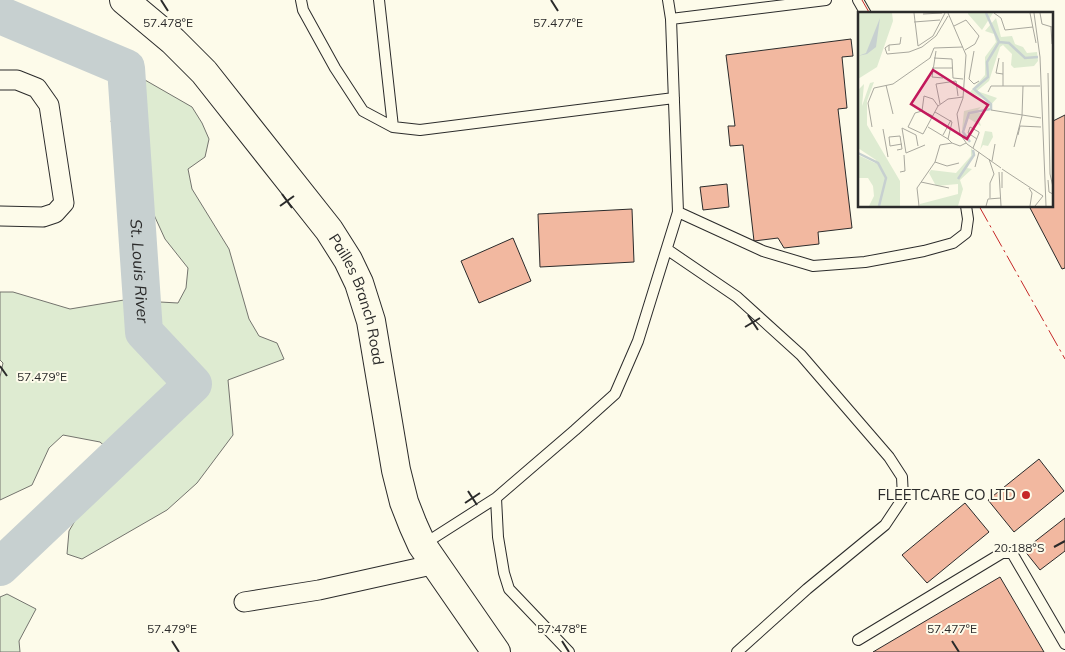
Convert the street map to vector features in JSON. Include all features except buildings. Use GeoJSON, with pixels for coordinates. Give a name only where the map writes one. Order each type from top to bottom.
{"type":"FeatureCollection","features":[{"type":"Feature","properties":{"kind":"main road","name":"Pailles Branch Road"},"geometry":{"type":"LineString","coordinates":[[124,0],[173,41],[204,72],[329,230],[348,260],[359,283],[371,321],[396,470],[404,502],[413,525],[429,554],[496,652]]}},
{"type":"Feature","properties":{"kind":"street"},"geometry":{"type":"LineString","coordinates":[[0,80],[17,80],[37,88],[48,105],[64,203],[55,213],[43,217],[0,216]]}},
{"type":"Feature","properties":{"kind":"street"},"geometry":{"type":"LineString","coordinates":[[244,602],[319,590],[429,554]]}},
{"type":"Feature","properties":{"kind":"lane"},"geometry":{"type":"LineString","coordinates":[[301,0],[303,10],[335,68],[363,111],[393,127],[420,130],[674,98]]}},
{"type":"Feature","properties":{"kind":"lane"},"geometry":{"type":"LineString","coordinates":[[378,0],[393,127]]}},
{"type":"Feature","properties":{"kind":"lane"},"geometry":{"type":"LineString","coordinates":[[429,554],[615,394],[638,342],[668,250],[678,212],[671,19],[668,0]]}},
{"type":"Feature","properties":{"kind":"lane"},"geometry":{"type":"LineString","coordinates":[[671,19],[826,0]]}},
{"type":"Feature","properties":{"kind":"lane"},"geometry":{"type":"LineString","coordinates":[[858,0],[865,12]]}},
{"type":"Feature","properties":{"kind":"lane"},"geometry":{"type":"LineString","coordinates":[[678,212],[763,251],[813,266],[865,262],[924,251],[952,243],[966,233],[968,219],[966,208]]}},
{"type":"Feature","properties":{"kind":"lane"},"geometry":{"type":"LineString","coordinates":[[668,250],[737,298],[801,355],[890,457],[902,477],[903,498],[885,525],[737,652]]}},
{"type":"Feature","properties":{"kind":"lane"},"geometry":{"type":"LineString","coordinates":[[496,498],[498,537],[504,573],[509,589],[569,652]]}},
{"type":"Feature","properties":{"kind":"lane"},"geometry":{"type":"LineString","coordinates":[[858,640],[1002,553],[1007,552],[1012,553],[1065,644]]}},
{"type":"Feature","properties":{"kind":"green space"},"geometry":{"type":"Polygon","coordinates":[[[145,80],[192,107],[202,123],[209,139],[205,157],[188,169],[192,189],[229,249],[249,319],[259,336],[277,343],[284,359],[228,380],[233,435],[197,483],[167,510],[82,559],[67,554],[69,531],[114,454],[100,442],[63,435],[49,448],[32,485],[0,500],[0,377],[3,363],[0,360],[0,292],[13,292],[70,309],[124,300],[178,303],[186,288],[188,268],[165,239],[111,121],[145,80]]]}},
{"type":"Feature","properties":{"kind":"green space"},"geometry":{"type":"Polygon","coordinates":[[[7,594],[36,609],[19,641],[20,652],[0,652],[0,597],[7,594]]]}},
{"type":"Feature","properties":{"kind":"waterway","name":"St. Louis River"},"geometry":{"type":"LineString","coordinates":[[0,15],[126,68],[144,332],[193,384],[0,567]]}},
{"type":"Feature","properties":{"kind":"power"},"geometry":{"type":"LineString","coordinates":[[862,0],[869,12]]}},
{"type":"Feature","properties":{"kind":"power"},"geometry":{"type":"LineString","coordinates":[[980,208],[1065,359]]}},
{"type":"Feature","properties":{"kind":"place","name":"FLEETCARE CO LTD"},"geometry":{"type":"Point","coordinates":[1026,495]}}]}
